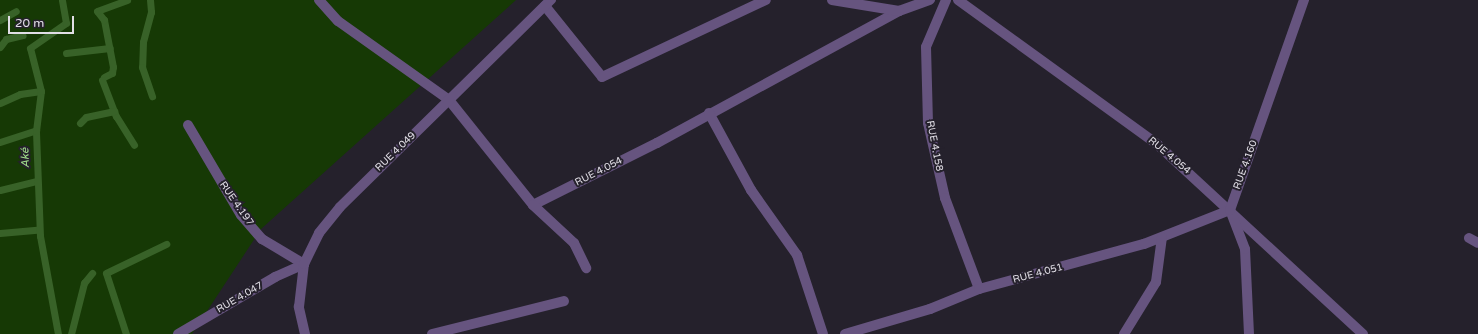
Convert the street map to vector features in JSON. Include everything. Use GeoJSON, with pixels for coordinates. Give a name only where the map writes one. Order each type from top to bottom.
{"type":"FeatureCollection","features":[{"type":"Feature","properties":{"kind":"street"},"geometry":{"type":"LineString","coordinates":[[319,0],[338,21],[449,100],[534,206],[574,243],[586,268]]}},
{"type":"Feature","properties":{"kind":"street"},"geometry":{"type":"LineString","coordinates":[[548,3],[602,78],[766,0]]}},
{"type":"Feature","properties":{"kind":"street"},"geometry":{"type":"LineString","coordinates":[[832,0],[899,12]]}},
{"type":"Feature","properties":{"kind":"street","name":"RUE 4.054"},"geometry":{"type":"LineString","coordinates":[[534,206],[899,12],[930,0]]}},
{"type":"Feature","properties":{"kind":"street","name":"RUE 4.158"},"geometry":{"type":"LineString","coordinates":[[946,0],[926,47],[928,123],[945,198],[979,289]]}},
{"type":"Feature","properties":{"kind":"street","name":"RUE 4.054"},"geometry":{"type":"LineString","coordinates":[[958,0],[1158,145],[1363,334]]}},
{"type":"Feature","properties":{"kind":"street","name":"RUE 4.160"},"geometry":{"type":"LineString","coordinates":[[1230,210],[1304,0]]}},
{"type":"Feature","properties":{"kind":"street","name":"RUE 4.049"},"geometry":{"type":"LineString","coordinates":[[305,334],[299,307],[304,264],[318,234],[340,208],[548,3]]}},
{"type":"Feature","properties":{"kind":"street"},"geometry":{"type":"LineString","coordinates":[[709,113],[751,190],[797,255],[823,334]]}},
{"type":"Feature","properties":{"kind":"street","name":"RUE 4.197"},"geometry":{"type":"LineString","coordinates":[[188,125],[241,215],[262,239],[304,264]]}},
{"type":"Feature","properties":{"kind":"street"},"geometry":{"type":"LineString","coordinates":[[1230,210],[1245,249],[1249,334]]}},
{"type":"Feature","properties":{"kind":"street","name":"RUE 4.051"},"geometry":{"type":"LineString","coordinates":[[845,334],[930,308],[979,289],[1162,237],[1230,210]]}},
{"type":"Feature","properties":{"kind":"street"},"geometry":{"type":"LineString","coordinates":[[1124,334],[1156,282],[1162,237]]}},
{"type":"Feature","properties":{"kind":"street","name":"RUE 4.047"},"geometry":{"type":"LineString","coordinates":[[178,334],[304,264]]}},
{"type":"Feature","properties":{"kind":"street"},"geometry":{"type":"LineString","coordinates":[[432,334],[564,301]]}},
{"type":"Feature","properties":{"kind":"green space"},"geometry":{"type":"Polygon","coordinates":[[[0,0],[516,0],[261,229],[192,334],[0,334],[0,0]]]}},
{"type":"Feature","properties":{"kind":"waterway","name":"Aké"},"geometry":{"type":"LineString","coordinates":[[58,334],[40,236],[36,131],[41,91],[30,48],[66,23],[62,0]]}},
{"type":"Feature","properties":{"kind":"waterway"},"geometry":{"type":"LineString","coordinates":[[104,77],[112,73],[113,67],[104,20],[97,11],[127,0]]}},
{"type":"Feature","properties":{"kind":"waterway"},"geometry":{"type":"LineString","coordinates":[[150,0],[151,12],[143,42],[142,67],[152,96]]}},
{"type":"Feature","properties":{"kind":"waterway"},"geometry":{"type":"LineString","coordinates":[[0,20],[16,11]]}},
{"type":"Feature","properties":{"kind":"waterway"},"geometry":{"type":"LineString","coordinates":[[0,47],[6,39],[23,35]]}},
{"type":"Feature","properties":{"kind":"waterway"},"geometry":{"type":"LineString","coordinates":[[66,53],[110,48]]}},
{"type":"Feature","properties":{"kind":"waterway"},"geometry":{"type":"LineString","coordinates":[[102,80],[116,116],[134,145]]}},
{"type":"Feature","properties":{"kind":"waterway"},"geometry":{"type":"LineString","coordinates":[[0,103],[20,94],[41,91]]}},
{"type":"Feature","properties":{"kind":"waterway"},"geometry":{"type":"LineString","coordinates":[[80,123],[86,117],[114,111]]}},
{"type":"Feature","properties":{"kind":"waterway"},"geometry":{"type":"LineString","coordinates":[[0,142],[36,130]]}},
{"type":"Feature","properties":{"kind":"waterway"},"geometry":{"type":"LineString","coordinates":[[0,190],[37,181]]}},
{"type":"Feature","properties":{"kind":"waterway"},"geometry":{"type":"LineString","coordinates":[[0,233],[37,230]]}},
{"type":"Feature","properties":{"kind":"waterway"},"geometry":{"type":"LineString","coordinates":[[126,334],[106,273],[166,244]]}},
{"type":"Feature","properties":{"kind":"waterway"},"geometry":{"type":"LineString","coordinates":[[71,334],[84,283],[92,273]]}}]}
